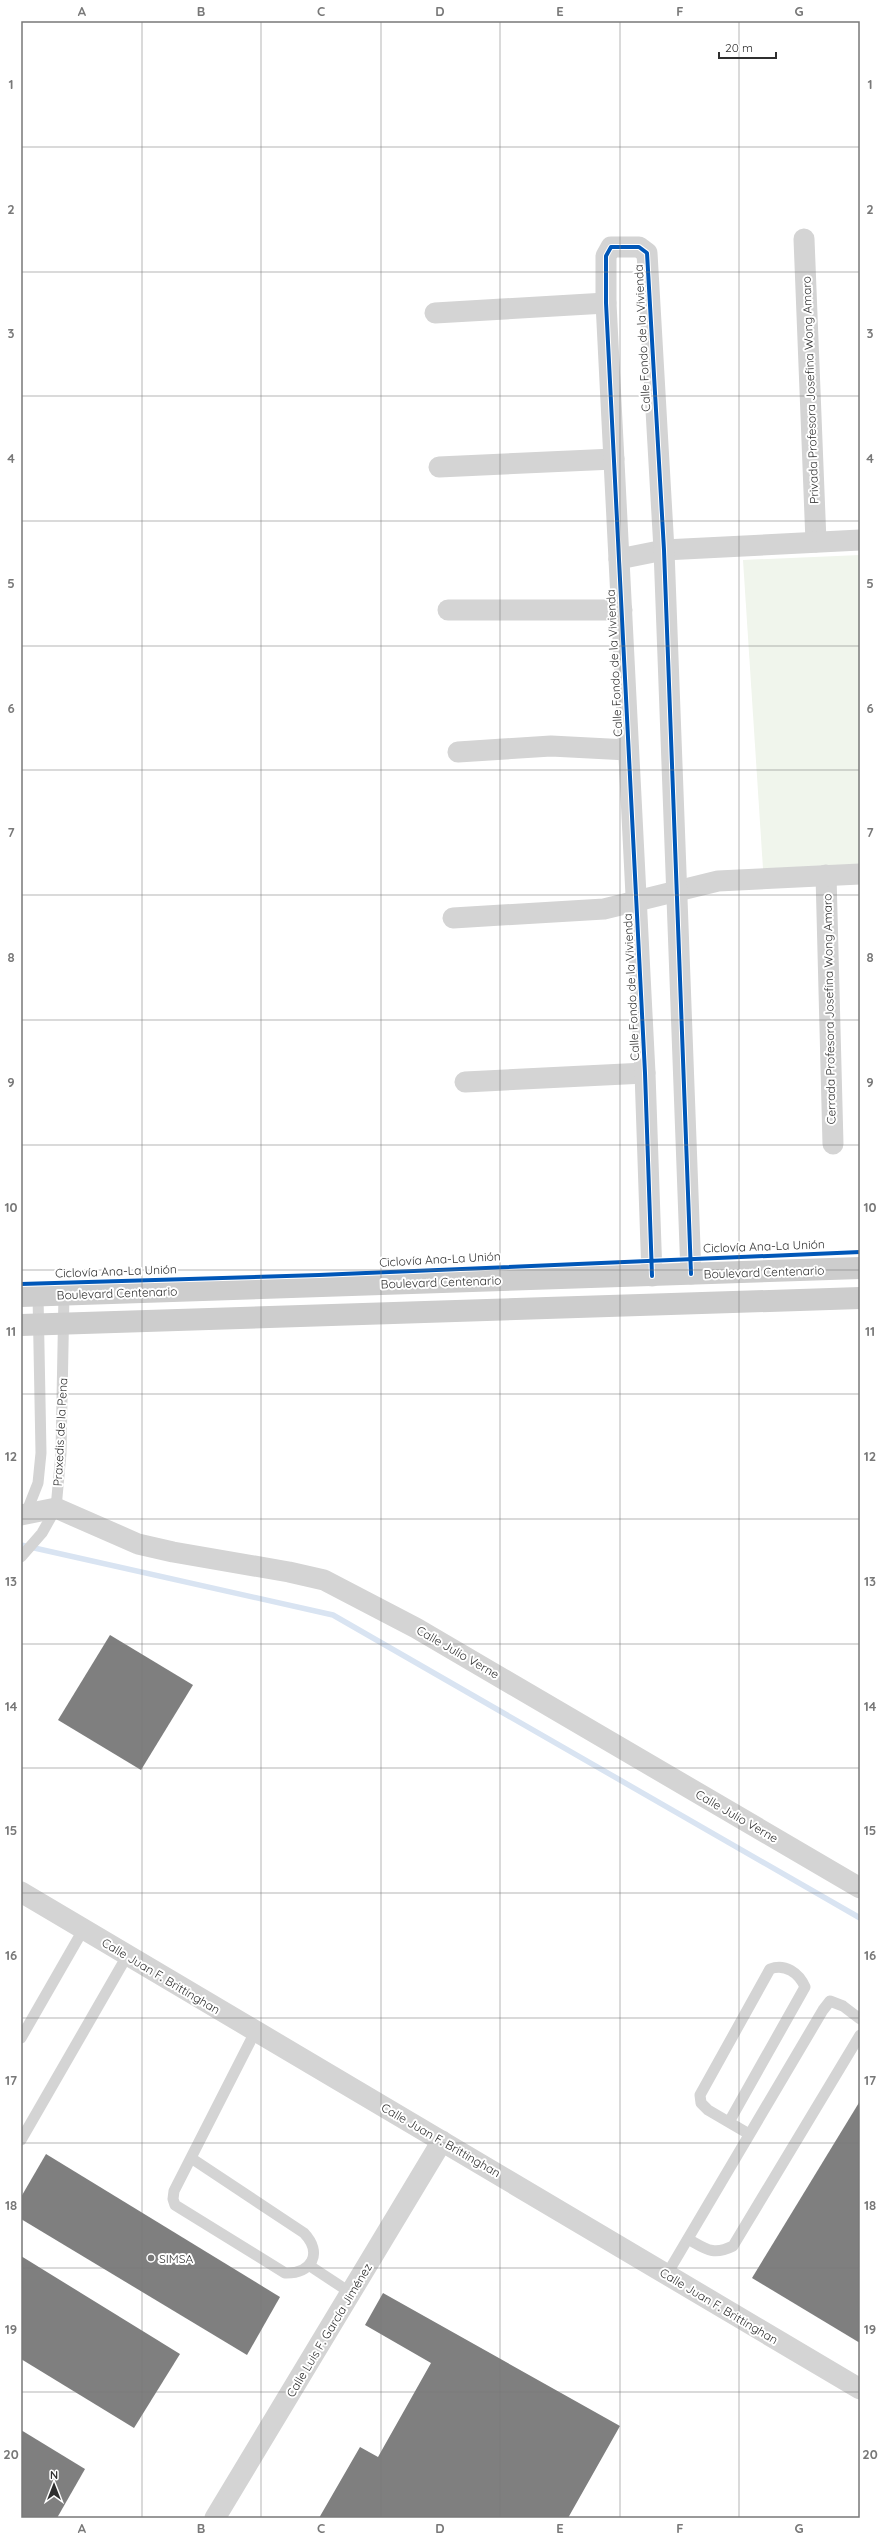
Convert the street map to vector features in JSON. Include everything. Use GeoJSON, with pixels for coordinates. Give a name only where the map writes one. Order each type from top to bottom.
{"type":"FeatureCollection","features":[{"type":"Feature","properties":{"kind":"main road","name":"Boulevard Centenario"},"geometry":{"type":"LineString","coordinates":[[29,1296],[860,1268]]}},
{"type":"Feature","properties":{"kind":"main road"},"geometry":{"type":"LineString","coordinates":[[547,1309],[565,1295],[673,1290],[682,1286],[691,1274]]}},
{"type":"Feature","properties":{"kind":"main road"},"geometry":{"type":"LineString","coordinates":[[454,1282],[456,1312]]}},
{"type":"Feature","properties":{"kind":"main road"},"geometry":{"type":"LineString","coordinates":[[30,1325],[860,1298]]}},
{"type":"Feature","properties":{"kind":"street","name":"Privada Profesora Josefina Wong Amaro"},"geometry":{"type":"LineString","coordinates":[[804,239],[816,542]]}},
{"type":"Feature","properties":{"kind":"street","name":"Calle Fondo de la Vivienda"},"geometry":{"type":"LineString","coordinates":[[652,1276],[646,1073],[628,750],[620,559],[606,303],[606,256],[611,247],[639,247],[644,249],[647,253],[664,550],[691,1274]]}},
{"type":"Feature","properties":{"kind":"street"},"geometry":{"type":"LineString","coordinates":[[434,313],[606,303]]}},
{"type":"Feature","properties":{"kind":"street"},"geometry":{"type":"LineString","coordinates":[[439,467],[614,459]]}},
{"type":"Feature","properties":{"kind":"street"},"geometry":{"type":"LineString","coordinates":[[620,559],[664,550],[860,540]]}},
{"type":"Feature","properties":{"kind":"street"},"geometry":{"type":"LineString","coordinates":[[448,610],[622,610]]}},
{"type":"Feature","properties":{"kind":"street"},"geometry":{"type":"LineString","coordinates":[[458,752],[550,746],[628,750]]}},
{"type":"Feature","properties":{"kind":"street"},"geometry":{"type":"LineString","coordinates":[[453,918],[604,909],[718,881],[860,874]]}},
{"type":"Feature","properties":{"kind":"street","name":"Cerrada Profesora Josefina Wong Amaro"},"geometry":{"type":"LineString","coordinates":[[826,875],[833,1144]]}},
{"type":"Feature","properties":{"kind":"street"},"geometry":{"type":"LineString","coordinates":[[465,1082],[646,1073]]}},
{"type":"Feature","properties":{"kind":"street"},"geometry":{"type":"LineString","coordinates":[[23,1517],[56,1508]]}},
{"type":"Feature","properties":{"kind":"street","name":"Calle Julio Verne"},"geometry":{"type":"LineString","coordinates":[[56,1508],[138,1544],[172,1552],[288,1572],[324,1580],[352,1593],[416,1628],[860,1888]]}},
{"type":"Feature","properties":{"kind":"street","name":"Calle Juan F. Brittinghan"},"geometry":{"type":"LineString","coordinates":[[21,1892],[860,2389]]}},
{"type":"Feature","properties":{"kind":"street","name":"Calle Luis F. García Jiménez"},"geometry":{"type":"LineString","coordinates":[[215,2518],[442,2141]]}},
{"type":"Feature","properties":{"kind":"lane","name":"Praxedis de la Pena"},"geometry":{"type":"LineString","coordinates":[[21,1557],[42,1533],[56,1508],[62,1453],[64,1294]]}},
{"type":"Feature","properties":{"kind":"lane","name":"Praxedis de la Pena"},"geometry":{"type":"LineString","coordinates":[[23,1517],[38,1483],[41,1453],[30,1325],[29,1296]]}},
{"type":"Feature","properties":{"kind":"lane"},"geometry":{"type":"LineString","coordinates":[[21,2038],[83,1930]]}},
{"type":"Feature","properties":{"kind":"lane"},"geometry":{"type":"LineString","coordinates":[[21,2140],[127,1956]]}},
{"type":"Feature","properties":{"kind":"lane"},"geometry":{"type":"LineString","coordinates":[[729,2122],[805,1987],[801,1977],[786,1968],[778,1966],[770,1969],[700,2095],[701,2103],[708,2110],[749,2134]]}},
{"type":"Feature","properties":{"kind":"lane"},"geometry":{"type":"LineString","coordinates":[[667,2274],[749,2134],[830,2002],[843,2006],[860,2018]]}},
{"type":"Feature","properties":{"kind":"lane"},"geometry":{"type":"LineString","coordinates":[[191,2158],[304,2233],[312,2241],[314,2253],[310,2266],[296,2274],[285,2273],[175,2205],[172,2199],[174,2191],[255,2032]]}},
{"type":"Feature","properties":{"kind":"lane"},"geometry":{"type":"LineString","coordinates":[[688,2239],[712,2251],[722,2252],[734,2246],[860,2035]]}},
{"type":"Feature","properties":{"kind":"lane"},"geometry":{"type":"LineString","coordinates":[[310,2266],[351,2293]]}},
{"type":"Feature","properties":{"kind":"shaded area"},"geometry":{"type":"Polygon","coordinates":[[[860,555],[860,865],[763,869],[743,560],[860,555]]]}},
{"type":"Feature","properties":{"kind":"building"},"geometry":{"type":"Polygon","coordinates":[[[110,1635],[193,1685],[141,1770],[58,1720],[110,1635]]]}},
{"type":"Feature","properties":{"kind":"building"},"geometry":{"type":"Polygon","coordinates":[[[860,2101],[860,2343],[752,2278],[860,2101]]]}},
{"type":"Feature","properties":{"kind":"building","name":"SIMSA"},"geometry":{"type":"Polygon","coordinates":[[[46,2154],[280,2297],[247,2355],[21,2219],[21,2197],[46,2154]]]}},
{"type":"Feature","properties":{"kind":"building"},"geometry":{"type":"Polygon","coordinates":[[[21,2256],[180,2354],[134,2428],[21,2359],[21,2256]]]}},
{"type":"Feature","properties":{"kind":"building"},"geometry":{"type":"Polygon","coordinates":[[[383,2293],[620,2426],[568,2518],[319,2518],[360,2447],[378,2457],[431,2363],[365,2325],[383,2293]]]}},
{"type":"Feature","properties":{"kind":"building"},"geometry":{"type":"Polygon","coordinates":[[[21,2430],[85,2469],[57,2518],[21,2518],[21,2430]]]}},
{"type":"Feature","properties":{"kind":"waterway"},"geometry":{"type":"LineString","coordinates":[[21,1545],[333,1615],[860,1918]]}},
{"type":"Feature","properties":{"kind":"cycle path"},"geometry":{"type":"LineString","coordinates":[[652,1276],[645,1073],[606,303],[606,256],[611,247],[639,247],[647,253],[664,550],[691,1274]]}},
{"type":"Feature","properties":{"kind":"cycle path","name":"Ciclovía Ana-La Unión"},"geometry":{"type":"LineString","coordinates":[[21,1284],[319,1275],[860,1252]]}},
{"type":"Feature","properties":{"kind":"place","name":"SIMSA"},"geometry":{"type":"Point","coordinates":[151,2258]}}]}
